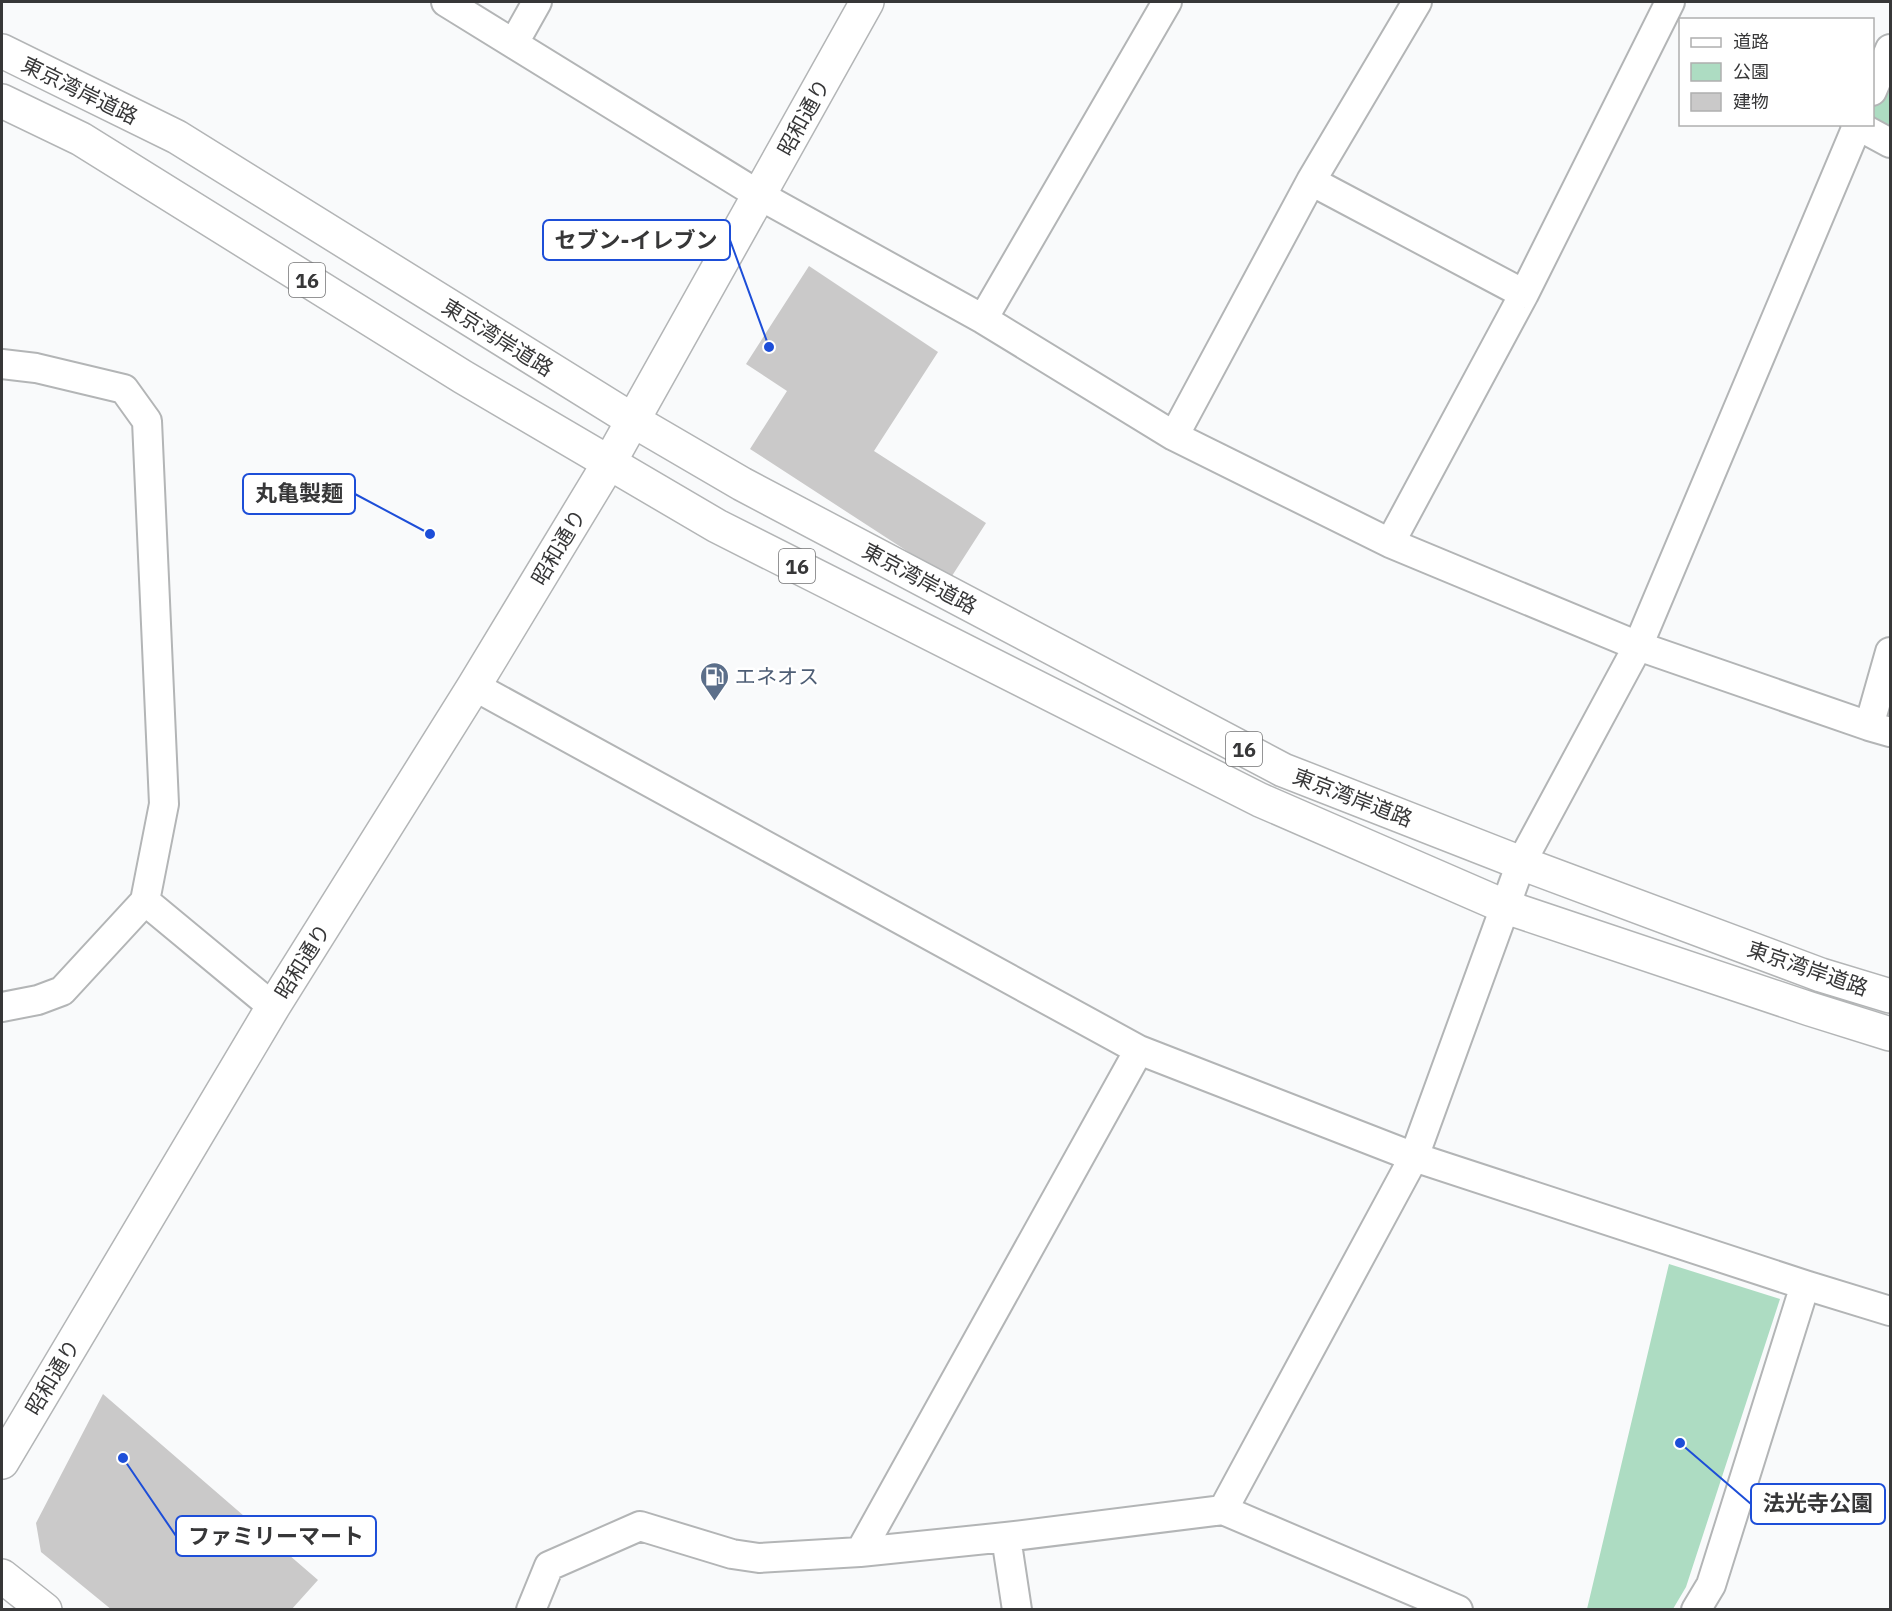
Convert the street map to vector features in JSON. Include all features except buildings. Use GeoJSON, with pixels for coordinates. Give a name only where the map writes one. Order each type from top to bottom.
{"type":"FeatureCollection","features":[{"type":"Feature","properties":{"kind":"main road","name":"昭和通り"},"geometry":{"type":"LineString","coordinates":[[2,1462],[273,1006],[474,686],[634,421],[867,2]]}},
{"type":"Feature","properties":{"kind":"main road","name":"東京湾岸道路"},"geometry":{"type":"LineString","coordinates":[[2,51],[177,137],[634,421],[742,484],[1284,770],[1521,863],[1821,975],[1890,996]]}},
{"type":"Feature","properties":{"kind":"main road","name":"東京湾岸道路"},"geometry":{"type":"LineString","coordinates":[[2,101],[81,139],[463,377],[727,531],[1260,800],[1506,907],[1890,1034]]}},
{"type":"Feature","properties":{"kind":"main road"},"geometry":{"type":"LineString","coordinates":[[2,1576],[45,1610]]}},
{"type":"Feature","properties":{"kind":"street"},"geometry":{"type":"LineString","coordinates":[[446,2],[759,195],[983,319],[1174,436],[1390,543],[1638,646],[1880,729],[1890,652]]}},
{"type":"Feature","properties":{"kind":"street"},"geometry":{"type":"LineString","coordinates":[[514,43],[537,2]]}},
{"type":"Feature","properties":{"kind":"street"},"geometry":{"type":"LineString","coordinates":[[983,319],[1167,2]]}},
{"type":"Feature","properties":{"kind":"street"},"geometry":{"type":"LineString","coordinates":[[1174,436],[1311,181],[1417,2]]}},
{"type":"Feature","properties":{"kind":"street"},"geometry":{"type":"LineString","coordinates":[[1390,543],[1524,294],[1667,8]]}},
{"type":"Feature","properties":{"kind":"street"},"geometry":{"type":"LineString","coordinates":[[1874,86],[1890,49]]}},
{"type":"Feature","properties":{"kind":"street"},"geometry":{"type":"LineString","coordinates":[[1223,1510],[1414,1157],[1521,863],[1638,646],[1857,126]]}},
{"type":"Feature","properties":{"kind":"street"},"geometry":{"type":"LineString","coordinates":[[1859,126],[1890,143]]}},
{"type":"Feature","properties":{"kind":"street"},"geometry":{"type":"LineString","coordinates":[[1311,181],[1524,294]]}},
{"type":"Feature","properties":{"kind":"street"},"geometry":{"type":"LineString","coordinates":[[2,364],[36,368],[124,389],[147,421],[164,804],[145,901],[62,991],[38,1000],[2,1007]]}},
{"type":"Feature","properties":{"kind":"street"},"geometry":{"type":"LineString","coordinates":[[474,686],[1140,1050],[1414,1157],[1890,1311]]}},
{"type":"Feature","properties":{"kind":"street"},"geometry":{"type":"LineString","coordinates":[[145,901],[273,1006]]}},
{"type":"Feature","properties":{"kind":"street"},"geometry":{"type":"LineString","coordinates":[[860,1552],[1140,1050]]}},
{"type":"Feature","properties":{"kind":"street"},"geometry":{"type":"LineString","coordinates":[[1696,1610],[1711,1585],[1805,1285]]}},
{"type":"Feature","properties":{"kind":"street"},"geometry":{"type":"LineString","coordinates":[[531,1610],[549,1566],[640,1526],[732,1554],[759,1558],[860,1552],[1006,1537],[1223,1510],[1414,1601],[1458,1610]]}},
{"type":"Feature","properties":{"kind":"street"},"geometry":{"type":"LineString","coordinates":[[1006,1537],[1017,1610]]}},
{"type":"Feature","properties":{"kind":"green space"},"geometry":{"type":"Polygon","coordinates":[[[1890,49],[1890,143],[1874,126],[1874,89],[1890,49]]]}},
{"type":"Feature","properties":{"kind":"green space"},"geometry":{"type":"Polygon","coordinates":[[[1669,1264],[1780,1299],[1686,1587],[1673,1609],[1587,1609],[1669,1264]]]}},
{"type":"Feature","properties":{"kind":"place","name":"セブン-イレブン"},"geometry":{"type":"Point","coordinates":[769,347]}},
{"type":"Feature","properties":{"kind":"place","name":"丸亀製麺"},"geometry":{"type":"Point","coordinates":[430,534]}},
{"type":"Feature","properties":{"kind":"place","name":"エネオス"},"geometry":{"type":"Point","coordinates":[714,702]}},
{"type":"Feature","properties":{"kind":"place","name":"法光寺公園"},"geometry":{"type":"Point","coordinates":[1680,1443]}},
{"type":"Feature","properties":{"kind":"place","name":"ファミリーマート"},"geometry":{"type":"Point","coordinates":[123,1458]}}]}
